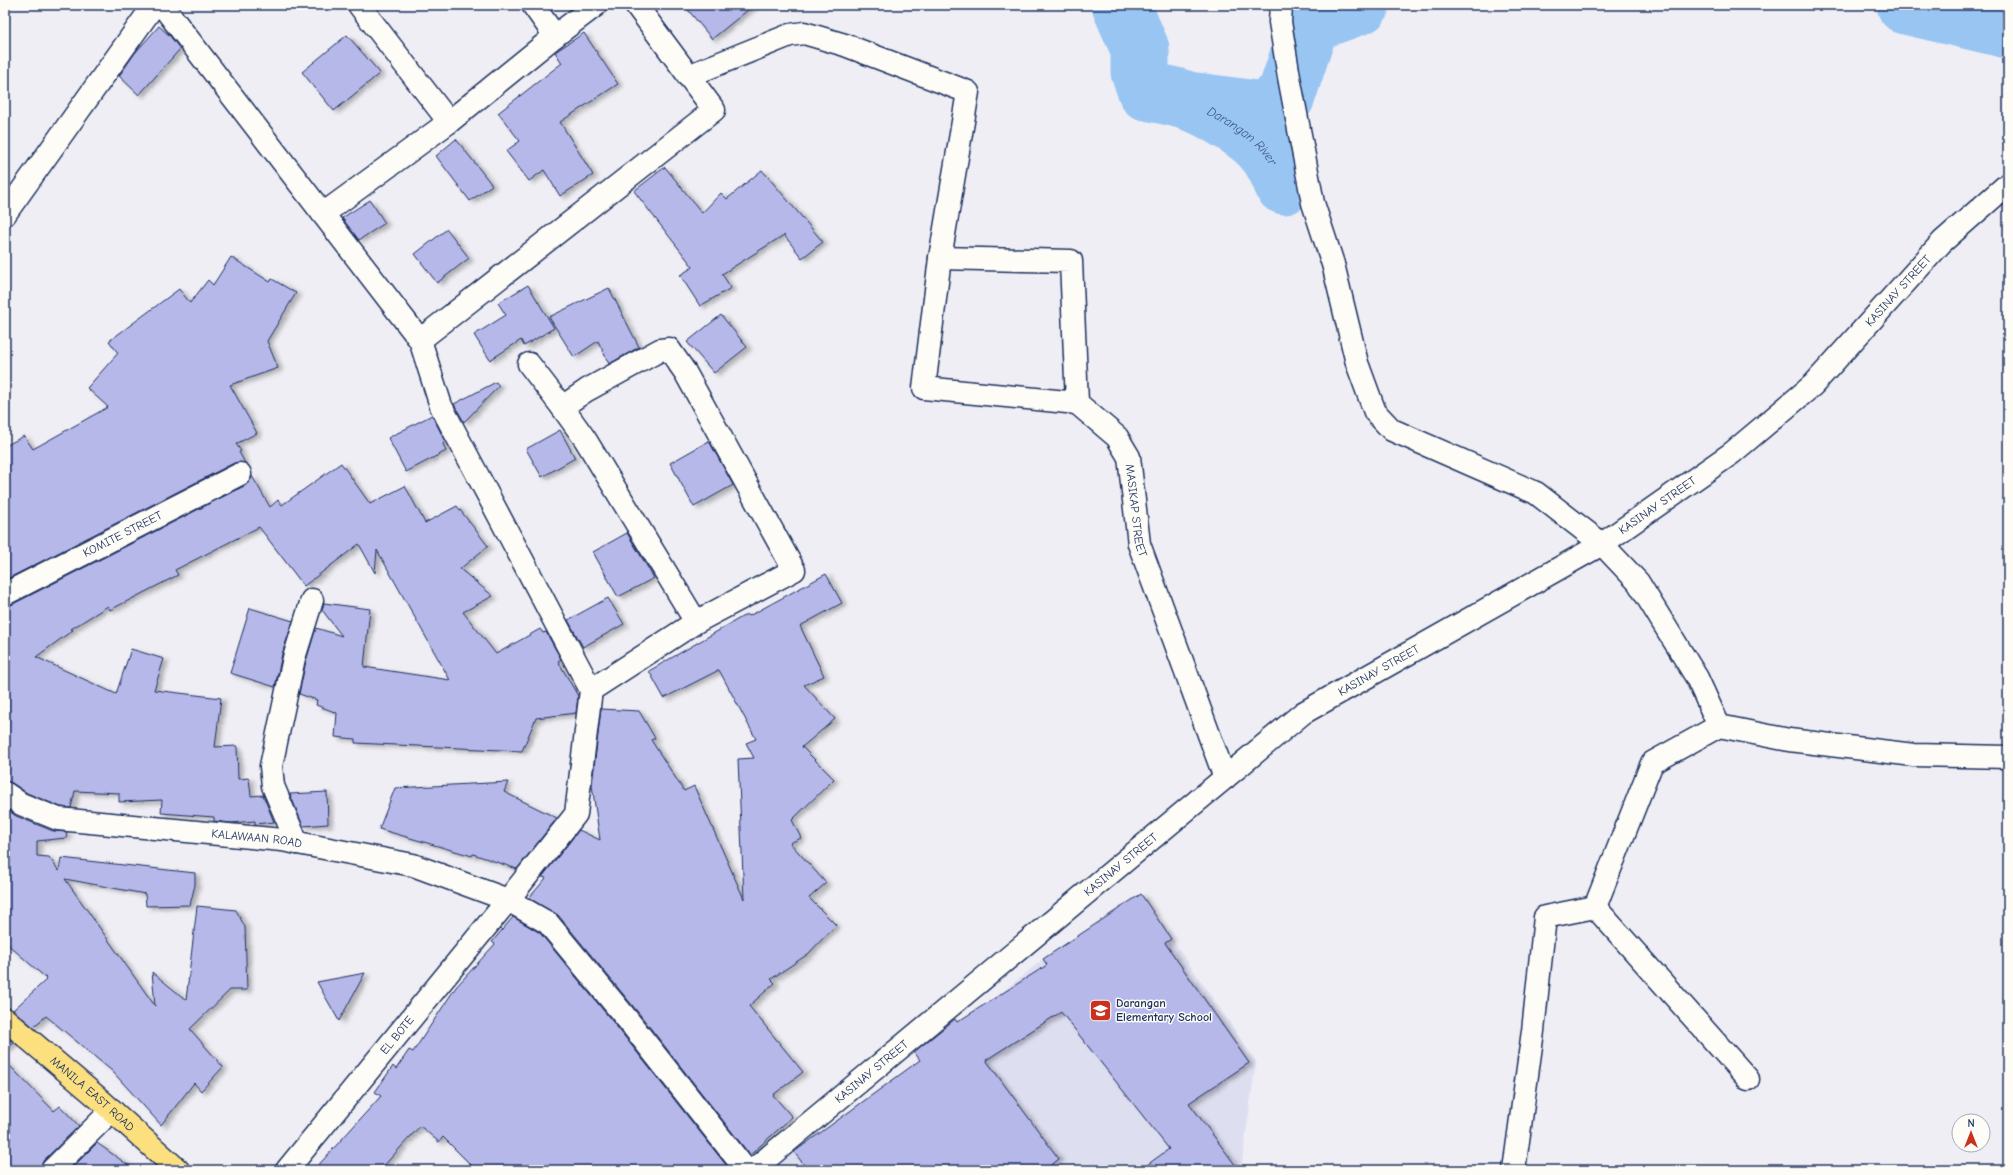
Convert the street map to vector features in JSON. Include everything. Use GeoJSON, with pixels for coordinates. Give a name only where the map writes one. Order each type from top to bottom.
{"type":"FeatureCollection","features":[{"type":"Feature","properties":{"kind":"main road","name":"MANILA EAST ROAD"},"geometry":{"type":"LineString","coordinates":[[5,1019],[112,1110],[178,1170]]}},
{"type":"Feature","properties":{"kind":"street"},"geometry":{"type":"LineString","coordinates":[[5,214],[154,5]]}},
{"type":"Feature","properties":{"kind":"street"},"geometry":{"type":"LineString","coordinates":[[162,5],[420,340],[442,406],[590,690],[696,622],[794,570],[685,372],[670,349],[660,350],[587,390],[562,407]]}},
{"type":"Feature","properties":{"kind":"street"},"geometry":{"type":"LineString","coordinates":[[359,5],[449,122]]}},
{"type":"Feature","properties":{"kind":"street"},"geometry":{"type":"LineString","coordinates":[[533,5],[555,36]]}},
{"type":"Feature","properties":{"kind":"street"},"geometry":{"type":"LineString","coordinates":[[323,214],[449,122],[555,36],[596,5]]}},
{"type":"Feature","properties":{"kind":"street"},"geometry":{"type":"LineString","coordinates":[[420,340],[714,110],[636,5]]}},
{"type":"Feature","properties":{"kind":"street"},"geometry":{"type":"LineString","coordinates":[[1281,5],[1280,22],[1313,203],[1332,264],[1357,363],[1375,412],[1392,430],[1536,493],[1602,544],[1638,582],[1697,678],[1718,726]]}},
{"type":"Feature","properties":{"kind":"street"},"geometry":{"type":"LineString","coordinates":[[688,76],[790,35],[804,33],[845,45],[968,92],[940,258],[924,388],[1077,403],[1071,261],[940,258]]}},
{"type":"Feature","properties":{"kind":"street","name":"KASINAY STREET"},"geometry":{"type":"LineString","coordinates":[[753,1170],[1302,713],[1602,544],[1732,454],[1813,385],[1942,242],[2008,184]]}},
{"type":"Feature","properties":{"kind":"street"},"geometry":{"type":"LineString","coordinates":[[529,364],[562,407],[589,446],[696,622]]}},
{"type":"Feature","properties":{"kind":"street","name":"MASIKAP STREET"},"geometry":{"type":"LineString","coordinates":[[1077,403],[1117,437],[1129,457],[1139,544],[1225,778]]}},
{"type":"Feature","properties":{"kind":"street","name":"KOMITE STREET"},"geometry":{"type":"LineString","coordinates":[[5,594],[240,474]]}},
{"type":"Feature","properties":{"kind":"street"},"geometry":{"type":"LineString","coordinates":[[297,843],[274,786],[271,766],[294,658],[312,600]]}},
{"type":"Feature","properties":{"kind":"street","name":"EL BOTE"},"geometry":{"type":"LineString","coordinates":[[287,1170],[508,900],[576,814],[590,690]]}},
{"type":"Feature","properties":{"kind":"street"},"geometry":{"type":"LineString","coordinates":[[1595,907],[1652,763],[1718,726],[1789,740],[1914,755],[2008,757]]}},
{"type":"Feature","properties":{"kind":"street","name":"KALAWAAN ROAD"},"geometry":{"type":"LineString","coordinates":[[5,793],[21,804],[58,819],[297,843],[412,865],[508,900],[548,923],[627,1019],[746,1170]]}},
{"type":"Feature","properties":{"kind":"street"},"geometry":{"type":"LineString","coordinates":[[1595,907],[1748,1079]]}},
{"type":"Feature","properties":{"kind":"street"},"geometry":{"type":"LineString","coordinates":[[1514,1170],[1533,1031],[1545,917],[1595,907]]}},
{"type":"Feature","properties":{"kind":"street"},"geometry":{"type":"LineString","coordinates":[[52,1170],[112,1110]]}},
{"type":"Feature","properties":{"kind":"shaded area","name":"Darangan Elementary School"},"geometry":{"type":"Polygon","coordinates":[[[1141,894],[1256,1061],[1241,1170],[767,1170],[912,1066],[1043,959],[1141,894]]]}},
{"type":"Feature","properties":{"kind":"building"},"geometry":{"type":"Polygon","coordinates":[[[684,5],[754,5],[712,39],[684,5]]]}},
{"type":"Feature","properties":{"kind":"building"},"geometry":{"type":"Polygon","coordinates":[[[159,26],[170,36],[180,49],[139,95],[119,76],[135,53],[159,26]]]}},
{"type":"Feature","properties":{"kind":"building"},"geometry":{"type":"Polygon","coordinates":[[[584,33],[618,84],[560,122],[593,175],[560,196],[544,170],[529,181],[506,151],[520,141],[498,113],[562,63],[555,52],[584,33]]]}},
{"type":"Feature","properties":{"kind":"building"},"geometry":{"type":"Polygon","coordinates":[[[347,35],[380,73],[334,111],[302,72],[347,35]]]}},
{"type":"Feature","properties":{"kind":"building"},"geometry":{"type":"Polygon","coordinates":[[[456,139],[492,185],[470,201],[436,156],[456,139]]]}},
{"type":"Feature","properties":{"kind":"building"},"geometry":{"type":"Polygon","coordinates":[[[665,167],[702,213],[721,193],[727,199],[762,170],[823,242],[802,258],[784,235],[722,274],[731,288],[700,306],[680,275],[693,267],[634,191],[665,167]]]}},
{"type":"Feature","properties":{"kind":"building"},"geometry":{"type":"Polygon","coordinates":[[[370,200],[385,223],[359,240],[342,218],[370,200]]]}},
{"type":"Feature","properties":{"kind":"building"},"geometry":{"type":"Polygon","coordinates":[[[447,229],[469,258],[437,283],[415,254],[447,229]]]}},
{"type":"Feature","properties":{"kind":"building"},"geometry":{"type":"Polygon","coordinates":[[[231,257],[270,282],[272,279],[296,293],[267,341],[278,368],[230,385],[257,433],[236,444],[241,451],[239,452],[245,463],[234,463],[5,580],[5,446],[24,436],[33,449],[108,407],[87,388],[118,353],[109,341],[179,289],[190,303],[208,280],[213,285],[231,257]]]}},
{"type":"Feature","properties":{"kind":"building"},"geometry":{"type":"Polygon","coordinates":[[[528,285],[554,328],[524,346],[521,340],[490,360],[474,335],[506,315],[498,303],[528,285]]]}},
{"type":"Feature","properties":{"kind":"building"},"geometry":{"type":"Polygon","coordinates":[[[609,288],[639,347],[609,364],[598,341],[574,357],[549,317],[609,288]]]}},
{"type":"Feature","properties":{"kind":"building"},"geometry":{"type":"Polygon","coordinates":[[[721,315],[747,347],[714,373],[687,342],[721,315]]]}},
{"type":"Feature","properties":{"kind":"building"},"geometry":{"type":"Polygon","coordinates":[[[496,382],[499,386],[464,422],[454,404],[496,382]]]}},
{"type":"Feature","properties":{"kind":"building"},"geometry":{"type":"Polygon","coordinates":[[[432,415],[445,441],[443,444],[446,451],[406,472],[388,438],[432,415]]]}},
{"type":"Feature","properties":{"kind":"building"},"geometry":{"type":"Polygon","coordinates":[[[560,430],[575,458],[542,477],[526,449],[560,430]]]}},
{"type":"Feature","properties":{"kind":"building"},"geometry":{"type":"Polygon","coordinates":[[[709,441],[733,485],[694,507],[670,463],[709,441]]]}},
{"type":"Feature","properties":{"kind":"building"},"geometry":{"type":"Polygon","coordinates":[[[341,463],[370,504],[405,486],[425,523],[457,506],[488,546],[460,569],[493,596],[463,612],[496,654],[540,629],[543,633],[546,632],[561,659],[558,661],[578,696],[576,713],[536,718],[522,751],[355,743],[355,739],[335,737],[337,713],[316,705],[317,700],[299,694],[306,661],[316,628],[342,636],[322,610],[324,603],[370,609],[364,667],[450,680],[377,550],[375,573],[359,544],[304,586],[259,527],[175,570],[178,575],[110,610],[108,606],[71,629],[73,630],[36,657],[116,694],[131,649],[164,659],[154,690],[221,698],[215,747],[237,746],[238,779],[249,778],[251,796],[263,795],[274,822],[255,824],[255,821],[231,823],[214,821],[214,817],[161,813],[162,800],[119,802],[119,793],[75,791],[71,808],[61,807],[27,793],[12,783],[5,781],[5,606],[11,605],[246,485],[252,476],[270,507],[278,500],[282,505],[341,463]]]}},
{"type":"Feature","properties":{"kind":"building"},"geometry":{"type":"Polygon","coordinates":[[[627,533],[654,578],[618,597],[593,552],[627,533]]]}},
{"type":"Feature","properties":{"kind":"building"},"geometry":{"type":"Polygon","coordinates":[[[826,574],[842,603],[800,626],[824,676],[804,685],[835,719],[802,747],[834,779],[792,820],[801,838],[790,843],[826,883],[809,898],[836,925],[808,954],[771,979],[775,983],[749,1006],[803,1072],[773,1095],[792,1117],[750,1155],[637,1011],[558,915],[529,898],[546,878],[542,877],[579,830],[600,840],[592,785],[601,709],[639,711],[655,738],[651,740],[684,791],[694,786],[744,899],[738,759],[754,758],[746,743],[756,739],[719,670],[664,698],[649,671],[747,614],[749,616],[826,574]]]}},
{"type":"Feature","properties":{"kind":"building"},"geometry":{"type":"Polygon","coordinates":[[[608,598],[624,624],[583,647],[568,620],[608,598]]]}},
{"type":"Feature","properties":{"kind":"building"},"geometry":{"type":"Polygon","coordinates":[[[250,608],[293,621],[282,654],[275,687],[230,673],[250,608]]]}},
{"type":"Feature","properties":{"kind":"building"},"geometry":{"type":"Polygon","coordinates":[[[508,782],[504,792],[557,818],[517,869],[473,854],[472,856],[379,829],[395,788],[508,782]]]}},
{"type":"Feature","properties":{"kind":"building"},"geometry":{"type":"Polygon","coordinates":[[[327,792],[328,824],[303,826],[290,794],[327,792]]]}},
{"type":"Feature","properties":{"kind":"building"},"geometry":{"type":"Polygon","coordinates":[[[5,808],[16,816],[53,831],[67,832],[66,838],[37,841],[37,856],[49,857],[59,871],[61,858],[195,873],[195,885],[190,905],[146,906],[145,894],[65,879],[155,1006],[152,972],[186,1000],[197,906],[236,910],[245,927],[247,990],[230,990],[190,1029],[223,1067],[201,1091],[194,1083],[161,1125],[112,1071],[46,1016],[33,1027],[13,1010],[47,979],[5,942],[5,808]]]}},
{"type":"Feature","properties":{"kind":"building","name":"Darangan Elementary School"},"geometry":{"type":"Polygon","coordinates":[[[1141,894],[1171,939],[1165,943],[1249,1063],[1189,1103],[1239,1170],[1140,1170],[1169,1149],[1061,1012],[986,1060],[1059,1159],[1045,1170],[808,1170],[794,1152],[920,1060],[914,1052],[955,1019],[957,1022],[1047,965],[1043,959],[1141,894]]]}},
{"type":"Feature","properties":{"kind":"building"},"geometry":{"type":"Polygon","coordinates":[[[513,917],[540,933],[617,1027],[730,1170],[476,1170],[443,1137],[439,1142],[420,1126],[380,1170],[314,1170],[381,1096],[375,1092],[393,1066],[396,1069],[409,1050],[413,1052],[456,987],[495,944],[492,942],[513,917]]]}},
{"type":"Feature","properties":{"kind":"building"},"geometry":{"type":"Polygon","coordinates":[[[365,973],[339,1021],[317,982],[365,973]]]}},
{"type":"Feature","properties":{"kind":"building"},"geometry":{"type":"Polygon","coordinates":[[[5,1035],[14,1043],[5,1050],[5,1035]]]}},
{"type":"Feature","properties":{"kind":"building"},"geometry":{"type":"Polygon","coordinates":[[[5,1061],[54,1111],[60,1106],[79,1126],[43,1161],[40,1170],[5,1170],[5,1061]]]}},
{"type":"Feature","properties":{"kind":"building"},"geometry":{"type":"Polygon","coordinates":[[[97,1143],[135,1170],[70,1170],[97,1143]]]}},
{"type":"Feature","properties":{"kind":"waterway","name":"Darangan River"},"geometry":{"type":"LineString","coordinates":[[1121,5],[1140,49],[1140,72],[1147,91],[1197,104],[1230,121],[1259,143],[1271,158],[1284,185]]}},
{"type":"Feature","properties":{"kind":"waterway","name":"Darangan River"},"geometry":{"type":"LineString","coordinates":[[1196,102],[1264,111],[1286,96],[1310,23],[1360,5]]}},
{"type":"Feature","properties":{"kind":"waterway","name":"Darangan River"},"geometry":{"type":"LineString","coordinates":[[1906,5],[2008,29]]}},
{"type":"Feature","properties":{"kind":"place","name":"Darangan Elementary School"},"geometry":{"type":"Point","coordinates":[1101,1010]}}]}
